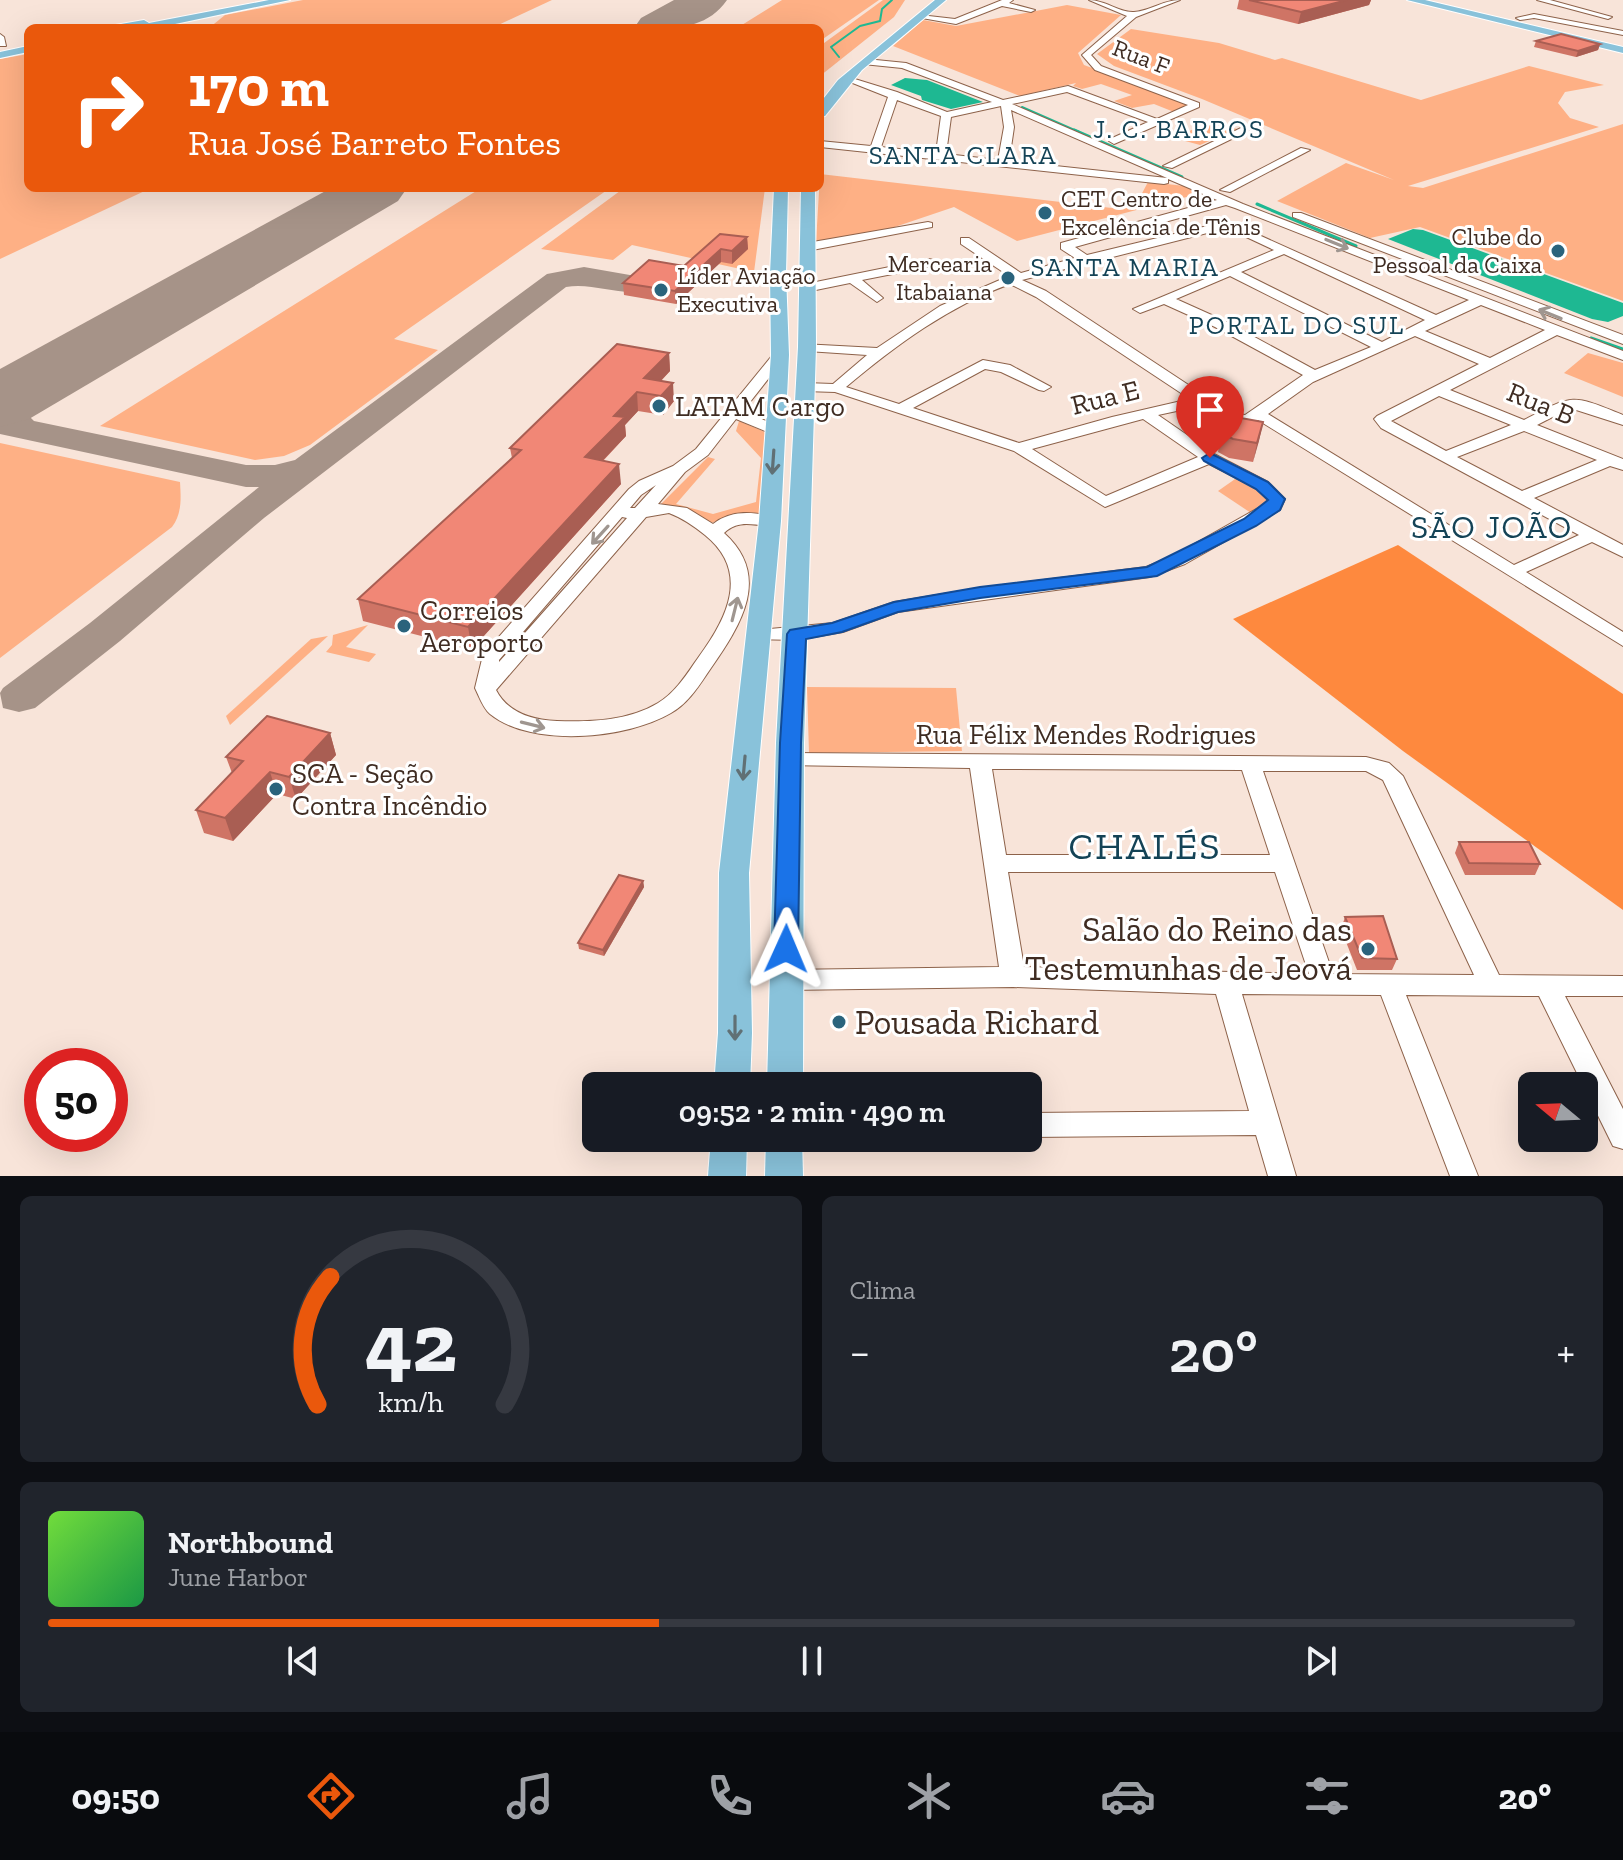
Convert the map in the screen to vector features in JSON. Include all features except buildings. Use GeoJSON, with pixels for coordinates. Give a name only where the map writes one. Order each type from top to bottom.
{"type":"FeatureCollection","features":[{"type":"Feature","properties":{"kind":"main road"},"geometry":{"type":"LineString","coordinates":[[152,24],[262,0]]}},
{"type":"Feature","properties":{"kind":"main road"},"geometry":{"type":"LineString","coordinates":[[185,17],[285,0]]}},
{"type":"Feature","properties":{"kind":"main road"},"geometry":{"type":"LineString","coordinates":[[824,86],[921,0]]}},
{"type":"Feature","properties":{"kind":"main road"},"geometry":{"type":"LineString","coordinates":[[824,107],[833,92],[866,62],[894,50],[920,17],[941,0]]}},
{"type":"Feature","properties":{"kind":"main road"},"geometry":{"type":"LineString","coordinates":[[1412,0],[1551,35],[1623,40]]}},
{"type":"Feature","properties":{"kind":"main road"},"geometry":{"type":"LineString","coordinates":[[1429,0],[1576,27],[1623,40]]}},
{"type":"Feature","properties":{"kind":"main road"},"geometry":{"type":"LineString","coordinates":[[1551,35],[1548,32],[1550,29],[1576,27]]}},
{"type":"Feature","properties":{"kind":"main road"},"geometry":{"type":"LineString","coordinates":[[1,46],[24,45]]}},
{"type":"Feature","properties":{"kind":"main road"},"geometry":{"type":"LineString","coordinates":[[785,1072],[790,751],[807,347],[808,192]]}},
{"type":"Feature","properties":{"kind":"main road"},"geometry":{"type":"LineString","coordinates":[[733,1072],[734,873],[770,521],[780,355],[780,206],[808,217]]}},
{"type":"Feature","properties":{"kind":"main road"},"geometry":{"type":"LineString","coordinates":[[747,733],[768,734],[790,751]]}},
{"type":"Feature","properties":{"kind":"main road"},"geometry":{"type":"LineString","coordinates":[[727,1176],[728,1152]]}},
{"type":"Feature","properties":{"kind":"main road"},"geometry":{"type":"LineString","coordinates":[[784,1152],[784,1176]]}},
{"type":"Feature","properties":{"kind":"street"},"geometry":{"type":"LineString","coordinates":[[1046,0],[1058,3]]}},
{"type":"Feature","properties":{"kind":"street"},"geometry":{"type":"LineString","coordinates":[[1093,0],[1133,15],[1176,0]]}},
{"type":"Feature","properties":{"kind":"street"},"geometry":{"type":"LineString","coordinates":[[1140,0],[1160,6]]}},
{"type":"Feature","properties":{"kind":"street"},"geometry":{"type":"LineString","coordinates":[[1541,0],[1608,17]]}},
{"type":"Feature","properties":{"kind":"street"},"geometry":{"type":"LineString","coordinates":[[920,17],[956,22],[1004,2],[1031,10]]}},
{"type":"Feature","properties":{"kind":"street"},"geometry":{"type":"LineString","coordinates":[[1576,27],[1619,13]]}},
{"type":"Feature","properties":{"kind":"street","name":"Rua F"},"geometry":{"type":"LineString","coordinates":[[1133,15],[1090,50],[1087,58],[1110,74],[1196,105],[1159,123]]}},
{"type":"Feature","properties":{"kind":"street"},"geometry":{"type":"LineString","coordinates":[[894,50],[1011,102],[1071,153],[1183,183]]}},
{"type":"Feature","properties":{"kind":"street"},"geometry":{"type":"LineString","coordinates":[[866,62],[903,65],[1114,141],[1235,199],[1479,301],[1623,356]]}},
{"type":"Feature","properties":{"kind":"street"},"geometry":{"type":"LineString","coordinates":[[848,78],[946,115],[1073,90],[1159,123]]}},
{"type":"Feature","properties":{"kind":"street"},"geometry":{"type":"LineString","coordinates":[[875,149],[894,94]]}},
{"type":"Feature","properties":{"kind":"street"},"geometry":{"type":"LineString","coordinates":[[1003,163],[1011,102]]}},
{"type":"Feature","properties":{"kind":"street"},"geometry":{"type":"LineString","coordinates":[[941,156],[946,115]]}},
{"type":"Feature","properties":{"kind":"street"},"geometry":{"type":"LineString","coordinates":[[1114,141],[1159,123]]}},
{"type":"Feature","properties":{"kind":"street"},"geometry":{"type":"LineString","coordinates":[[1168,166],[1247,129]]}},
{"type":"Feature","properties":{"kind":"street"},"geometry":{"type":"LineString","coordinates":[[824,144],[1003,163],[1071,153],[1235,199],[1623,340]]}},
{"type":"Feature","properties":{"kind":"street"},"geometry":{"type":"LineString","coordinates":[[1086,260],[1065,246],[1235,199],[1305,150]]}},
{"type":"Feature","properties":{"kind":"street"},"geometry":{"type":"LineString","coordinates":[[1228,224],[1235,199]]}},
{"type":"Feature","properties":{"kind":"street"},"geometry":{"type":"LineString","coordinates":[[836,388],[877,352],[968,297],[1015,278],[1228,224],[1433,319]]}},
{"type":"Feature","properties":{"kind":"street"},"geometry":{"type":"LineString","coordinates":[[807,247],[928,225]]}},
{"type":"Feature","properties":{"kind":"street"},"geometry":{"type":"LineString","coordinates":[[965,241],[1015,278],[1240,421],[1260,415],[1270,403],[1311,374],[1431,338]]}},
{"type":"Feature","properties":{"kind":"street"},"geometry":{"type":"LineString","coordinates":[[1140,309],[1281,251]]}},
{"type":"Feature","properties":{"kind":"street"},"geometry":{"type":"LineString","coordinates":[[806,288],[929,263]]}},
{"type":"Feature","properties":{"kind":"street"},"geometry":{"type":"LineString","coordinates":[[1231,272],[1380,346]]}},
{"type":"Feature","properties":{"kind":"street"},"geometry":{"type":"LineString","coordinates":[[854,280],[877,298]]}},
{"type":"Feature","properties":{"kind":"street"},"geometry":{"type":"LineString","coordinates":[[1165,299],[1220,324],[1311,374]]}},
{"type":"Feature","properties":{"kind":"street"},"geometry":{"type":"LineString","coordinates":[[1356,359],[1433,319],[1479,301]]}},
{"type":"Feature","properties":{"kind":"street"},"geometry":{"type":"LineString","coordinates":[[1412,330],[1491,364]]}},
{"type":"Feature","properties":{"kind":"street"},"geometry":{"type":"LineString","coordinates":[[1554,331],[1382,419],[1386,425],[1623,552]]}},
{"type":"Feature","properties":{"kind":"street"},"geometry":{"type":"LineString","coordinates":[[807,347],[877,352]]}},
{"type":"Feature","properties":{"kind":"street"},"geometry":{"type":"LineString","coordinates":[[621,512],[642,515],[664,507],[715,533],[736,558],[739,569],[737,608],[732,622],[700,671],[665,709],[641,720],[583,731],[556,730],[514,720],[493,705],[486,689],[485,676],[490,659],[645,484],[679,469],[702,452],[780,355]]}},
{"type":"Feature","properties":{"kind":"street"},"geometry":{"type":"LineString","coordinates":[[903,408],[983,364],[1005,368],[1044,387]]}},
{"type":"Feature","properties":{"kind":"street"},"geometry":{"type":"LineString","coordinates":[[805,387],[836,388],[1019,448],[1105,502],[1210,458]]}},
{"type":"Feature","properties":{"kind":"street","name":"Rua B"},"geometry":{"type":"LineString","coordinates":[[1440,391],[1616,462]]}},
{"type":"Feature","properties":{"kind":"street","name":"Rua E"},"geometry":{"type":"LineString","coordinates":[[1019,448],[1077,430],[1205,400]]}},
{"type":"Feature","properties":{"kind":"street"},"geometry":{"type":"LineString","coordinates":[[1446,456],[1575,402],[1623,420]]}},
{"type":"Feature","properties":{"kind":"street"},"geometry":{"type":"LineString","coordinates":[[734,413],[775,430]]}},
{"type":"Feature","properties":{"kind":"street"},"geometry":{"type":"LineString","coordinates":[[757,635],[797,634],[836,628],[894,607],[980,593],[1150,572],[1233,540],[1274,506],[1277,499],[1262,485],[1210,458],[1146,414]]}},
{"type":"Feature","properties":{"kind":"street"},"geometry":{"type":"LineString","coordinates":[[1260,415],[1623,640]]}},
{"type":"Feature","properties":{"kind":"street"},"geometry":{"type":"LineString","coordinates":[[1520,498],[1616,462]]}},
{"type":"Feature","properties":{"kind":"street"},"geometry":{"type":"LineString","coordinates":[[486,689],[642,515],[679,469]]}},
{"type":"Feature","properties":{"kind":"street"},"geometry":{"type":"LineString","coordinates":[[715,533],[732,520],[770,521]]}},
{"type":"Feature","properties":{"kind":"street"},"geometry":{"type":"LineString","coordinates":[[1514,571],[1592,536]]}},
{"type":"Feature","properties":{"kind":"street","name":"Rua Félix Mendes Rodrigues"},"geometry":{"type":"LineString","coordinates":[[790,751],[980,762],[1250,762],[1366,764],[1382,768],[1392,776],[1492,986]]}},
{"type":"Feature","properties":{"kind":"street"},"geometry":{"type":"LineString","coordinates":[[980,762],[1013,977]]}},
{"type":"Feature","properties":{"kind":"street"},"geometry":{"type":"LineString","coordinates":[[1250,762],[1324,983]]}},
{"type":"Feature","properties":{"kind":"street"},"geometry":{"type":"LineString","coordinates":[[997,864],[1284,863]]}},
{"type":"Feature","properties":{"kind":"street"},"geometry":{"type":"LineString","coordinates":[[785,980],[1013,977],[1226,984],[1620,987]]}},
{"type":"Feature","properties":{"kind":"street"},"geometry":{"type":"LineString","coordinates":[[1226,984],[1282,1176]]}},
{"type":"Feature","properties":{"kind":"street"},"geometry":{"type":"LineString","coordinates":[[1390,985],[1464,1176]]}},
{"type":"Feature","properties":{"kind":"street"},"geometry":{"type":"LineString","coordinates":[[1547,986],[1616,1113],[1623,1137]]}},
{"type":"Feature","properties":{"kind":"street"},"geometry":{"type":"LineString","coordinates":[[1042,1125],[1267,1123]]}},
{"type":"Feature","properties":{"kind":"shaded area"},"geometry":{"type":"Polygon","coordinates":[[[303,0],[552,0],[501,24],[214,24],[225,15],[303,0]]]}},
{"type":"Feature","properties":{"kind":"shaded area"},"geometry":{"type":"Polygon","coordinates":[[[782,0],[879,0],[824,38],[824,24],[743,24],[782,0]]]}},
{"type":"Feature","properties":{"kind":"shaded area"},"geometry":{"type":"Polygon","coordinates":[[[883,0],[905,0],[894,17],[824,73],[824,43],[883,0]]]}},
{"type":"Feature","properties":{"kind":"shaded area"},"geometry":{"type":"Polygon","coordinates":[[[1067,5],[1121,15],[1078,53],[1084,65],[1191,105],[1174,112],[1154,104],[1132,108],[1114,101],[1132,95],[1101,84],[1082,89],[1073,86],[1076,83],[1020,96],[893,46],[923,20],[956,26],[1067,5]]]}},
{"type":"Feature","properties":{"kind":"shaded area"},"geometry":{"type":"Polygon","coordinates":[[[1131,29],[1219,43],[1275,60],[1282,58],[1421,100],[1529,66],[1604,85],[1565,92],[1558,103],[1570,118],[1599,127],[1408,186],[1423,188],[1623,124],[1623,301],[1420,227],[1370,238],[1277,201],[1346,163],[1394,180],[1202,99],[1114,66],[1097,54],[1131,29]]]}},
{"type":"Feature","properties":{"kind":"shaded area"},"geometry":{"type":"Polygon","coordinates":[[[24,55],[24,192],[142,192],[0,259],[0,59],[24,55]]]}},
{"type":"Feature","properties":{"kind":"shaded area"},"geometry":{"type":"Polygon","coordinates":[[[905,78],[927,80],[983,102],[951,109],[922,100],[921,96],[891,85],[905,78]]]}},
{"type":"Feature","properties":{"kind":"shaded area"},"geometry":{"type":"Polygon","coordinates":[[[1209,122],[1237,129],[1200,145],[1174,138],[1209,122]]]}},
{"type":"Feature","properties":{"kind":"shaded area","name":"CET Centro de Excelência de Tênis"},"geometry":{"type":"Polygon","coordinates":[[[824,174],[1112,208],[1139,199],[1148,182],[1185,186],[1202,193],[1017,241],[954,207],[874,234],[816,243],[819,192],[824,192],[824,174]]]}},
{"type":"Feature","properties":{"kind":"shaded area"},"geometry":{"type":"Polygon","coordinates":[[[475,192],[604,192],[394,339],[438,350],[310,445],[284,456],[255,460],[100,426],[475,192]]]}},
{"type":"Feature","properties":{"kind":"shaded area"},"geometry":{"type":"Polygon","coordinates":[[[619,192],[764,192],[754,272],[632,245],[613,260],[541,249],[619,192]]]}},
{"type":"Feature","properties":{"kind":"shaded area"},"geometry":{"type":"Polygon","coordinates":[[[1413,229],[1623,303],[1623,316],[1608,322],[1592,319],[1388,239],[1413,229]]]}},
{"type":"Feature","properties":{"kind":"shaded area"},"geometry":{"type":"Polygon","coordinates":[[[1588,353],[1623,363],[1623,397],[1564,373],[1588,353]]]}},
{"type":"Feature","properties":{"kind":"shaded area"},"geometry":{"type":"Polygon","coordinates":[[[739,421],[768,436],[759,514],[734,515],[708,524],[686,509],[661,504],[708,457],[715,459],[676,504],[713,514],[756,502],[761,458],[736,431],[739,421]]]}},
{"type":"Feature","properties":{"kind":"shaded area"},"geometry":{"type":"Polygon","coordinates":[[[0,443],[180,482],[181,494],[179,511],[172,527],[0,658],[0,443]]]}},
{"type":"Feature","properties":{"kind":"shaded area"},"geometry":{"type":"Polygon","coordinates":[[[1238,477],[1270,499],[1270,504],[1251,513],[1218,491],[1238,477]]]}},
{"type":"Feature","properties":{"kind":"shaded area"},"geometry":{"type":"Polygon","coordinates":[[[1398,545],[1623,694],[1623,910],[1403,751],[1233,619],[1398,545]]]}},
{"type":"Feature","properties":{"kind":"shaded area"},"geometry":{"type":"Polygon","coordinates":[[[368,625],[346,647],[376,654],[369,662],[326,652],[332,645],[333,635],[368,625]]]}},
{"type":"Feature","properties":{"kind":"shaded area"},"geometry":{"type":"Polygon","coordinates":[[[328,636],[230,725],[226,716],[311,639],[328,636]]]}},
{"type":"Feature","properties":{"kind":"shaded area"},"geometry":{"type":"Polygon","coordinates":[[[807,687],[956,688],[962,751],[809,753],[807,687]]]}},
{"type":"Feature","properties":{"kind":"waterway"},"geometry":{"type":"LineString","coordinates":[[839,57],[831,47],[860,26],[880,21],[882,9],[892,0]]}},
{"type":"Feature","properties":{"kind":"waterway"},"geometry":{"type":"LineString","coordinates":[[1022,107],[1079,132]]}},
{"type":"Feature","properties":{"kind":"waterway"},"geometry":{"type":"LineString","coordinates":[[1074,130],[1182,177]]}},
{"type":"Feature","properties":{"kind":"waterway"},"geometry":{"type":"LineString","coordinates":[[1257,204],[1356,246]]}},
{"type":"Feature","properties":{"kind":"waterway"},"geometry":{"type":"LineString","coordinates":[[1591,338],[1623,349]]}},
{"type":"Feature","properties":{"kind":"taxiway"},"geometry":{"type":"LineString","coordinates":[[19,698],[105,632],[251,510],[557,280],[584,275],[637,284]]}},
{"type":"Feature","properties":{"kind":"taxiway"},"geometry":{"type":"LineString","coordinates":[[27,430],[10,416],[13,404],[38,381]]}},
{"type":"Feature","properties":{"kind":"taxiway"},"geometry":{"type":"LineString","coordinates":[[0,424],[27,430]]}},
{"type":"Feature","properties":{"kind":"taxiway"},"geometry":{"type":"LineString","coordinates":[[27,430],[246,476],[275,476],[302,469]]}},
{"type":"Feature","properties":{"kind":"runway"},"geometry":{"type":"LineString","coordinates":[[664,24],[706,0]]}},
{"type":"Feature","properties":{"kind":"runway"},"geometry":{"type":"LineString","coordinates":[[0,402],[369,192]]}},
{"type":"Feature","properties":{"kind":"place","name":"CET Centro de Excelência de Tênis"},"geometry":{"type":"Point","coordinates":[1045,213]}},
{"type":"Feature","properties":{"kind":"place","name":"Clube do Pessoal da Caixa"},"geometry":{"type":"Point","coordinates":[1558,251]}},
{"type":"Feature","properties":{"kind":"place","name":"Mercearia Itabaiana"},"geometry":{"type":"Point","coordinates":[1008,278]}},
{"type":"Feature","properties":{"kind":"place","name":"Líder Aviação Executiva"},"geometry":{"type":"Point","coordinates":[661,290]}},
{"type":"Feature","properties":{"kind":"place","name":"LATAM Cargo"},"geometry":{"type":"Point","coordinates":[659,406]}},
{"type":"Feature","properties":{"kind":"place","name":"Correios Aeroporto"},"geometry":{"type":"Point","coordinates":[404,626]}},
{"type":"Feature","properties":{"kind":"place","name":"SCA - Seção Contra Incêndio"},"geometry":{"type":"Point","coordinates":[276,789]}},
{"type":"Feature","properties":{"kind":"place","name":"Salão do Reino das Testemunhas de Jeová"},"geometry":{"type":"Point","coordinates":[1368,949]}},
{"type":"Feature","properties":{"kind":"place","name":"Pousada Richard"},"geometry":{"type":"Point","coordinates":[839,1022]}},
{"type":"Feature","properties":{"kind":"district","name":"J. C. BARROS"},"geometry":{"type":"Point","coordinates":[1179,129]}},
{"type":"Feature","properties":{"kind":"district","name":"SANTA CLARA"},"geometry":{"type":"Point","coordinates":[963,155]}},
{"type":"Feature","properties":{"kind":"district","name":"SANTA MARIA"},"geometry":{"type":"Point","coordinates":[1125,267]}},
{"type":"Feature","properties":{"kind":"district","name":"PORTAL DO SUL"},"geometry":{"type":"Point","coordinates":[1297,325]}},
{"type":"Feature","properties":{"kind":"district","name":"SÃO JOÃO"},"geometry":{"type":"Point","coordinates":[1492,527]}},
{"type":"Feature","properties":{"kind":"district","name":"CHALÉS"},"geometry":{"type":"Point","coordinates":[1145,846]}},
{"type":"Feature","properties":{"kind":"route"},"geometry":{"type":"LineString","coordinates":[[786,949],[790,743],[797,634],[836,628],[894,607],[1150,572],[1179,560],[1250,522],[1274,506],[1277,499],[1262,485],[1210,458]]}}]}
